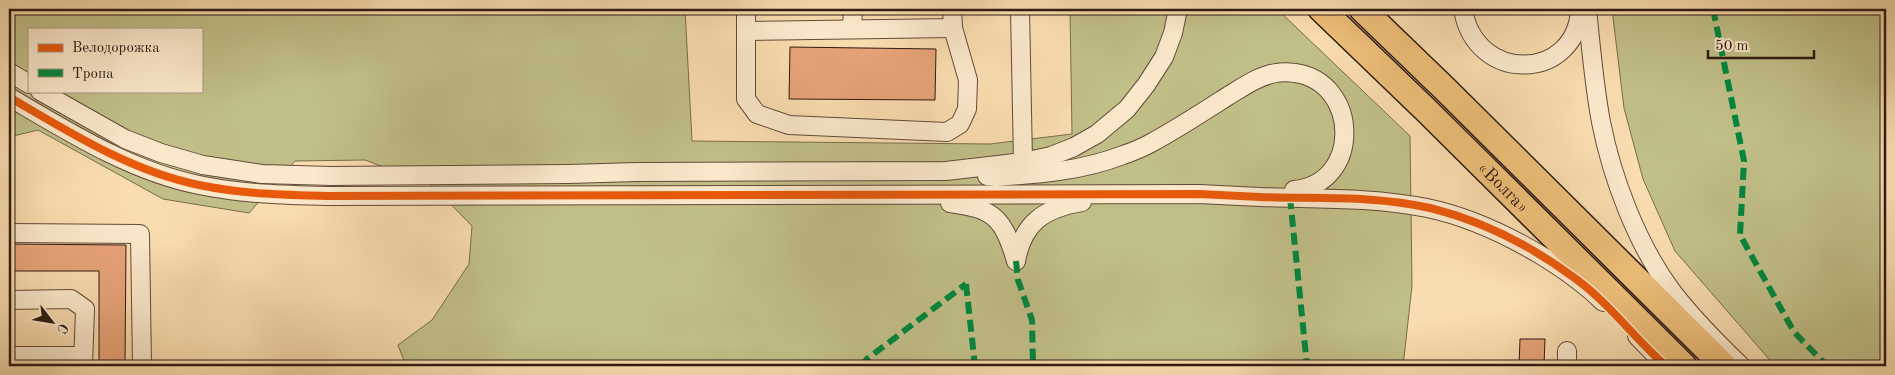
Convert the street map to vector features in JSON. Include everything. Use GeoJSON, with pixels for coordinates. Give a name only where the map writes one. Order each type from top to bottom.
{"type":"FeatureCollection","features":[{"type":"Feature","properties":{"kind":"highway","name":"«Волга»"},"geometry":{"type":"LineString","coordinates":[[1321,9],[1427,111],[1684,366]]}},
{"type":"Feature","properties":{"kind":"highway","name":"«Волга»"},"geometry":{"type":"LineString","coordinates":[[1362,9],[1459,102],[1724,366]]}},
{"type":"Feature","properties":{"kind":"street"},"geometry":{"type":"LineString","coordinates":[[746,9],[746,99],[757,114],[789,126],[947,132],[960,124],[966,109],[968,80],[953,28],[952,9]]}},
{"type":"Feature","properties":{"kind":"street"},"geometry":{"type":"LineString","coordinates":[[852,29],[853,9]]}},
{"type":"Feature","properties":{"kind":"street"},"geometry":{"type":"LineString","coordinates":[[1020,9],[1024,162]]}},
{"type":"Feature","properties":{"kind":"street"},"geometry":{"type":"LineString","coordinates":[[42,92],[125,139],[161,153],[203,165],[262,174],[341,176],[637,172],[946,171],[1024,162],[1051,156],[1074,147],[1097,134],[1127,109],[1146,85],[1164,57],[1173,33],[1178,9]]}},
{"type":"Feature","properties":{"kind":"street"},"geometry":{"type":"LineString","coordinates":[[1463,9],[1465,23],[1471,35],[1482,48],[1502,61],[1529,65],[1545,61],[1558,54],[1568,44],[1576,30],[1580,9]]}},
{"type":"Feature","properties":{"kind":"street"},"geometry":{"type":"LineString","coordinates":[[1587,9],[1601,123],[1612,167],[1626,206],[1645,247],[1670,289],[1698,323],[1740,366]]}},
{"type":"Feature","properties":{"kind":"street"},"geometry":{"type":"LineString","coordinates":[[746,31],[953,28]]}},
{"type":"Feature","properties":{"kind":"street"},"geometry":{"type":"LineString","coordinates":[[9,72],[28,83]]}},
{"type":"Feature","properties":{"kind":"street"},"geometry":{"type":"LineString","coordinates":[[946,171],[996,177],[1053,173],[1092,165],[1150,144],[1255,80],[1276,73],[1295,73],[1310,78],[1323,85],[1334,96],[1341,110],[1345,127],[1344,146],[1338,163],[1328,176],[1315,185],[1297,190],[1199,194]]}},
{"type":"Feature","properties":{"kind":"street"},"geometry":{"type":"LineString","coordinates":[[9,97],[116,157],[156,173],[198,185],[260,194],[329,196],[1199,194],[1260,197],[1323,197],[1380,201],[1429,208],[1492,229],[1518,242],[1570,275],[1592,291],[1666,366]]}},
{"type":"Feature","properties":{"kind":"street"},"geometry":{"type":"LineString","coordinates":[[883,194],[973,206],[985,211],[1004,227],[1016,261],[1019,246],[1025,233],[1035,221],[1047,212],[1062,205],[1126,194]]}},
{"type":"Feature","properties":{"kind":"street"},"geometry":{"type":"LineString","coordinates":[[9,233],[140,234],[142,366]]}},
{"type":"Feature","properties":{"kind":"street"},"geometry":{"type":"LineString","coordinates":[[9,300],[70,299],[84,309],[83,361],[9,356]]}},
{"type":"Feature","properties":{"kind":"shaded area"},"geometry":{"type":"Polygon","coordinates":[[[9,9],[685,9],[692,141],[990,144],[1072,134],[1070,9],[1277,9],[1410,136],[1412,286],[1403,366],[406,366],[398,345],[432,320],[469,264],[472,226],[433,186],[365,160],[295,161],[249,213],[163,199],[38,130],[9,137],[9,9]]]}},
{"type":"Feature","properties":{"kind":"shaded area"},"geometry":{"type":"Polygon","coordinates":[[[1612,9],[1886,9],[1886,366],[1775,366],[1675,251],[1643,179],[1624,108],[1612,9]]]}},
{"type":"Feature","properties":{"kind":"building"},"geometry":{"type":"Polygon","coordinates":[[[790,47],[936,49],[935,100],[789,99],[790,47]]]}},
{"type":"Feature","properties":{"kind":"building"},"geometry":{"type":"Polygon","coordinates":[[[9,244],[126,245],[125,366],[99,366],[99,271],[9,271],[9,244]]]}},
{"type":"Feature","properties":{"kind":"building"},"geometry":{"type":"Polygon","coordinates":[[[1520,339],[1545,339],[1544,366],[1519,366],[1520,339]]]}},
{"type":"Feature","properties":{"kind":"marked path"},"geometry":{"type":"LineString","coordinates":[[1713,9],[1744,161],[1740,235],[1794,332],[1827,366]]}},
{"type":"Feature","properties":{"kind":"marked path"},"geometry":{"type":"LineString","coordinates":[[1290,197],[1307,366]]}},
{"type":"Feature","properties":{"kind":"marked path"},"geometry":{"type":"LineString","coordinates":[[1016,261],[1018,280],[1032,320],[1033,366]]}},
{"type":"Feature","properties":{"kind":"marked path"},"geometry":{"type":"LineString","coordinates":[[966,284],[975,366]]}},
{"type":"Feature","properties":{"kind":"marked path"},"geometry":{"type":"LineString","coordinates":[[861,366],[867,359],[966,284]]}},
{"type":"Feature","properties":{"kind":"cycle path"},"geometry":{"type":"LineString","coordinates":[[9,97],[101,149],[149,170],[173,179],[199,185],[264,193],[329,196],[1199,194],[1345,198],[1409,204],[1450,213],[1469,220],[1507,236],[1560,267],[1611,310],[1666,366]]}}]}
